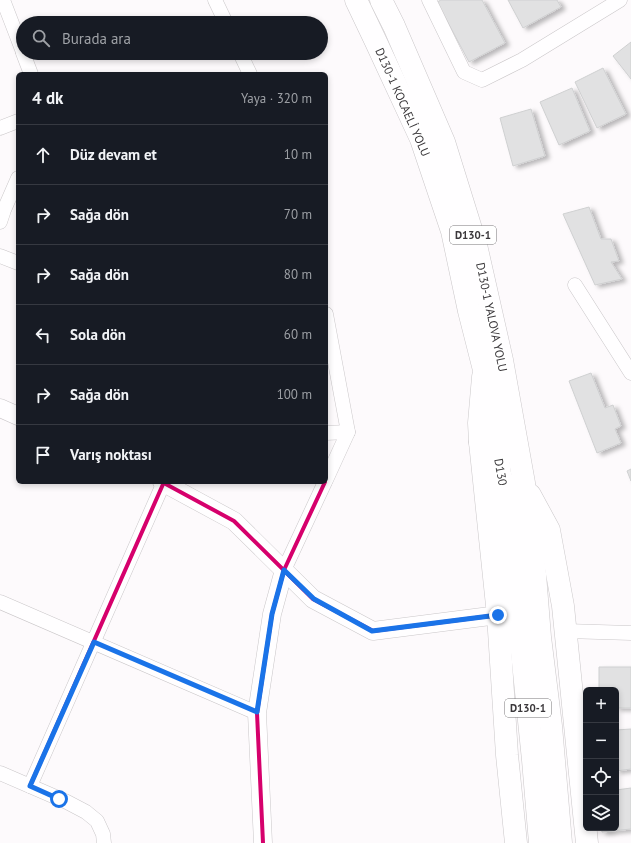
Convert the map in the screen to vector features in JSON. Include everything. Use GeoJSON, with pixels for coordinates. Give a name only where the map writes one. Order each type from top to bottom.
{"type":"FeatureCollection","features":[{"type":"Feature","properties":{"kind":"main road","name":"D130-1 KOCAELİ YOLU"},"geometry":{"type":"LineString","coordinates":[[356,0],[421,139],[452,231],[469,311],[484,370]]}},
{"type":"Feature","properties":{"kind":"main road","name":"D130-1 YALOVA YOLU"},"geometry":{"type":"LineString","coordinates":[[381,0],[394,26],[444,142],[476,245],[502,360],[524,483]]}},
{"type":"Feature","properties":{"kind":"main road"},"geometry":{"type":"LineString","coordinates":[[484,370],[479,423],[480,442],[498,615],[507,756],[516,843]]}},
{"type":"Feature","properties":{"kind":"main road","name":"D130"},"geometry":{"type":"LineString","coordinates":[[484,370],[494,421],[500,474],[525,574]]}},
{"type":"Feature","properties":{"kind":"main road"},"geometry":{"type":"LineString","coordinates":[[524,483],[549,530],[563,606],[587,843]]}},
{"type":"Feature","properties":{"kind":"main road","name":"D130-1"},"geometry":{"type":"LineString","coordinates":[[524,483],[525,574],[533,760],[540,843]]}},
{"type":"Feature","properties":{"kind":"main road","name":"D130-1"},"geometry":{"type":"LineString","coordinates":[[525,574],[540,637],[551,726],[561,843]]}},
{"type":"Feature","properties":{"kind":"street"},"geometry":{"type":"LineString","coordinates":[[3,0],[16,34]]}},
{"type":"Feature","properties":{"kind":"street"},"geometry":{"type":"LineString","coordinates":[[215,0],[223,16]]}},
{"type":"Feature","properties":{"kind":"street"},"geometry":{"type":"LineString","coordinates":[[429,0],[464,72],[482,80],[522,60],[620,0]]}},
{"type":"Feature","properties":{"kind":"street"},"geometry":{"type":"LineString","coordinates":[[26,60],[31,72]]}},
{"type":"Feature","properties":{"kind":"street"},"geometry":{"type":"LineString","coordinates":[[243,60],[249,72]]}},
{"type":"Feature","properties":{"kind":"street"},"geometry":{"type":"LineString","coordinates":[[0,128],[16,122]]}},
{"type":"Feature","properties":{"kind":"street"},"geometry":{"type":"LineString","coordinates":[[0,222],[16,183]]}},
{"type":"Feature","properties":{"kind":"street"},"geometry":{"type":"LineString","coordinates":[[0,256],[16,262]]}},
{"type":"Feature","properties":{"kind":"street"},"geometry":{"type":"LineString","coordinates":[[575,285],[631,373]]}},
{"type":"Feature","properties":{"kind":"street"},"geometry":{"type":"LineString","coordinates":[[328,325],[348,432],[328,477]]}},
{"type":"Feature","properties":{"kind":"street"},"geometry":{"type":"LineString","coordinates":[[0,408],[16,415]]}},
{"type":"Feature","properties":{"kind":"street"},"geometry":{"type":"LineString","coordinates":[[328,433],[348,432]]}},
{"type":"Feature","properties":{"kind":"street"},"geometry":{"type":"LineString","coordinates":[[30,786],[162,484]]}},
{"type":"Feature","properties":{"kind":"street"},"geometry":{"type":"LineString","coordinates":[[167,484],[234,521],[314,599],[372,631],[498,615]]}},
{"type":"Feature","properties":{"kind":"street"},"geometry":{"type":"LineString","coordinates":[[263,843],[257,712],[272,614],[284,570],[325,484]]}},
{"type":"Feature","properties":{"kind":"street"},"geometry":{"type":"LineString","coordinates":[[0,602],[257,712]]}},
{"type":"Feature","properties":{"kind":"street"},"geometry":{"type":"LineString","coordinates":[[566,631],[631,633]]}},
{"type":"Feature","properties":{"kind":"street"},"geometry":{"type":"LineString","coordinates":[[0,773],[67,802],[86,812],[97,821],[103,834],[104,843]]}},
{"type":"Feature","properties":{"kind":"building"},"geometry":{"type":"Polygon","coordinates":[[[441,0],[482,0],[505,43],[469,62],[437,2],[441,0]]]}},
{"type":"Feature","properties":{"kind":"building"},"geometry":{"type":"Polygon","coordinates":[[[508,0],[557,0],[561,7],[523,28],[508,0]]]}},
{"type":"Feature","properties":{"kind":"building"},"geometry":{"type":"Polygon","coordinates":[[[631,42],[631,79],[613,56],[631,42]]]}},
{"type":"Feature","properties":{"kind":"building"},"geometry":{"type":"Polygon","coordinates":[[[603,68],[626,114],[597,128],[575,82],[603,68]]]}},
{"type":"Feature","properties":{"kind":"building"},"geometry":{"type":"Polygon","coordinates":[[[572,88],[590,131],[559,145],[540,102],[572,88]]]}},
{"type":"Feature","properties":{"kind":"building"},"geometry":{"type":"Polygon","coordinates":[[[531,109],[545,156],[513,166],[500,118],[531,109]]]}},
{"type":"Feature","properties":{"kind":"building"},"geometry":{"type":"Polygon","coordinates":[[[589,207],[601,239],[611,239],[619,261],[611,262],[622,279],[595,285],[563,214],[589,207]]]}},
{"type":"Feature","properties":{"kind":"building"},"geometry":{"type":"Polygon","coordinates":[[[591,373],[605,408],[613,405],[621,426],[615,429],[621,443],[597,453],[569,381],[591,373]]]}},
{"type":"Feature","properties":{"kind":"building"},"geometry":{"type":"Polygon","coordinates":[[[631,469],[631,481],[627,471],[631,469]]]}},
{"type":"Feature","properties":{"kind":"building"},"geometry":{"type":"Polygon","coordinates":[[[599,667],[631,667],[631,708],[619,708],[619,687],[599,687],[599,667]]]}},
{"type":"Feature","properties":{"kind":"building"},"geometry":{"type":"Polygon","coordinates":[[[631,729],[631,769],[619,771],[619,730],[631,729]]]}},
{"type":"Feature","properties":{"kind":"building"},"geometry":{"type":"Polygon","coordinates":[[[631,788],[631,829],[619,830],[619,790],[631,788]]]}},
{"type":"Feature","properties":{"kind":"cycle path"},"geometry":{"type":"LineString","coordinates":[[30,786],[163,484]]}},
{"type":"Feature","properties":{"kind":"cycle path"},"geometry":{"type":"LineString","coordinates":[[166,484],[234,521],[313,599],[373,631],[498,615]]}},
{"type":"Feature","properties":{"kind":"cycle path"},"geometry":{"type":"LineString","coordinates":[[263,843],[257,713],[272,614],[284,570],[324,484]]}},
{"type":"Feature","properties":{"kind":"route"},"geometry":{"type":"LineString","coordinates":[[59,799],[30,786],[94,642],[257,712],[272,614],[284,570],[314,599],[372,631],[498,615]]}}]}
